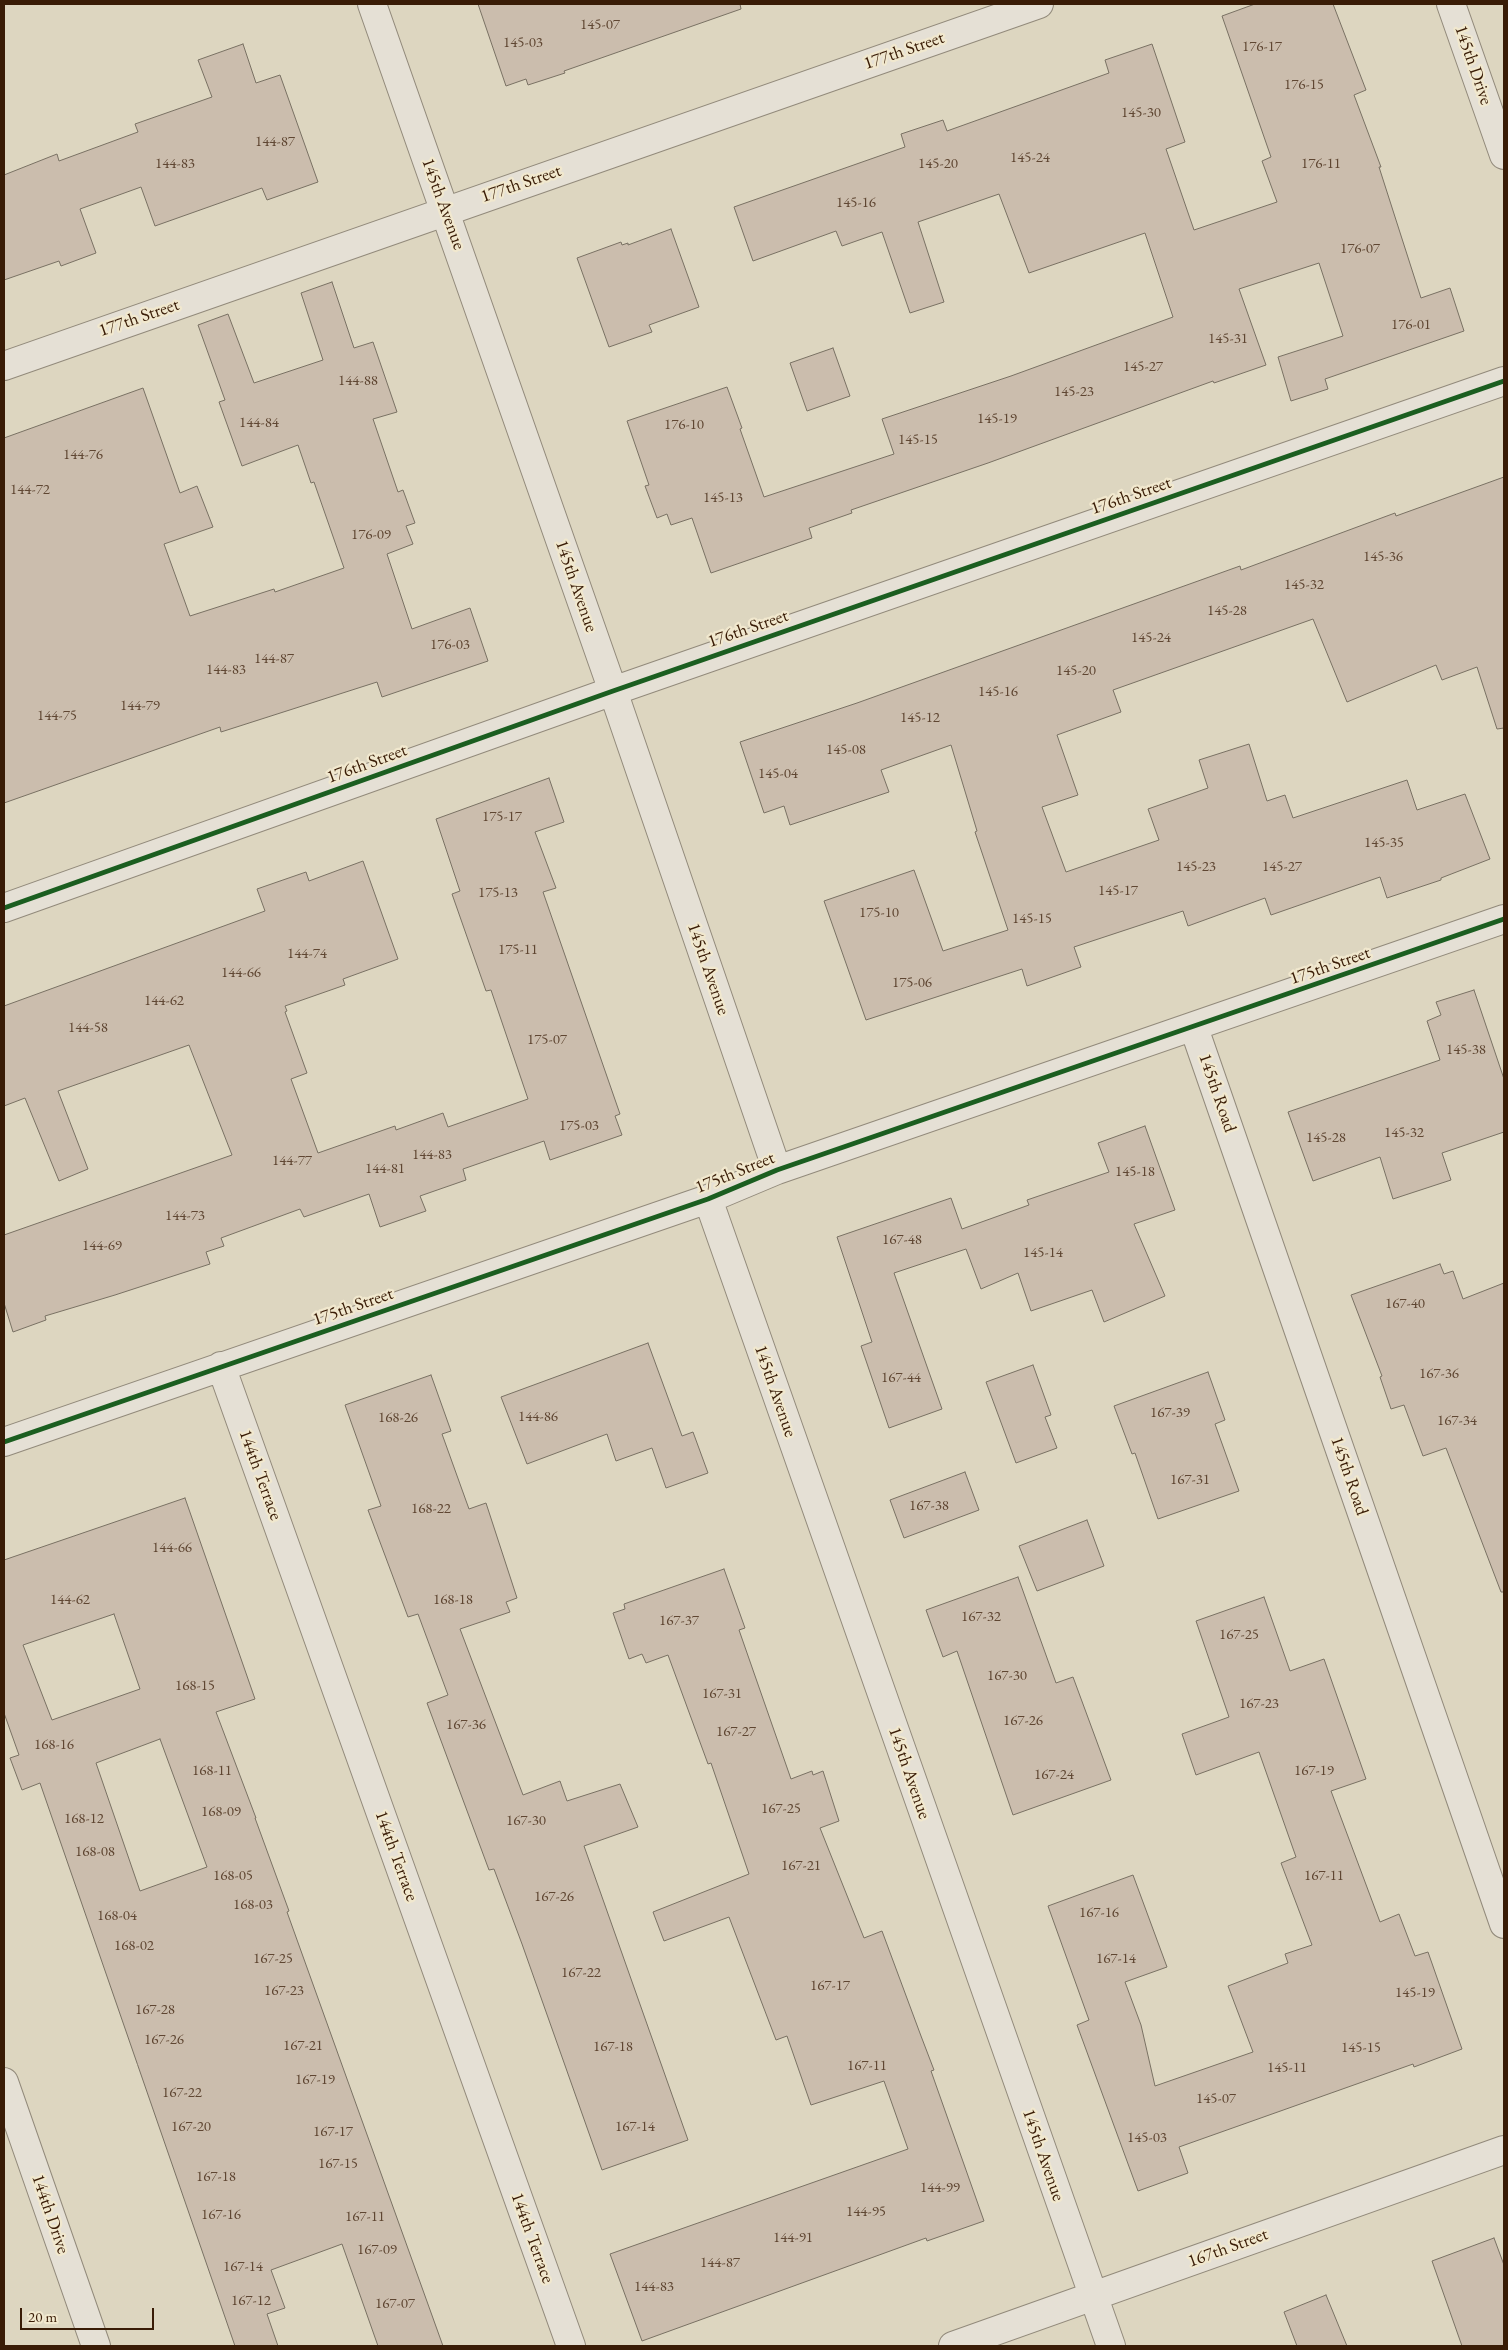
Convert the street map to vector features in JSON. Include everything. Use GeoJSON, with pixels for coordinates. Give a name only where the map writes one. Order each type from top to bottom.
{"type":"FeatureCollection","features":[{"type":"Feature","properties":{"kind":"street","name":"145th Avenue"},"geometry":{"type":"LineString","coordinates":[[372,4],[613,691],[777,1170]]}},
{"type":"Feature","properties":{"kind":"street","name":"177th Street"},"geometry":{"type":"LineString","coordinates":[[4,366],[1039,4]]}},
{"type":"Feature","properties":{"kind":"street","name":"145th Drive"},"geometry":{"type":"LineString","coordinates":[[1451,4],[1504,155]]}},
{"type":"Feature","properties":{"kind":"street","name":"176th Street"},"geometry":{"type":"LineString","coordinates":[[4,908],[613,691],[1504,381]]}},
{"type":"Feature","properties":{"kind":"street","name":"175th Street"},"geometry":{"type":"LineString","coordinates":[[4,1442],[708,1199],[777,1170],[1194,1028],[1504,919]]}},
{"type":"Feature","properties":{"kind":"street","name":"145th Road"},"geometry":{"type":"LineString","coordinates":[[1194,1028],[1504,1924]]}},
{"type":"Feature","properties":{"kind":"street","name":"145th Avenue"},"geometry":{"type":"LineString","coordinates":[[708,1199],[1111,2346]]}},
{"type":"Feature","properties":{"kind":"street","name":"144th Terrace"},"geometry":{"type":"LineString","coordinates":[[221,1366],[571,2346]]}},
{"type":"Feature","properties":{"kind":"street","name":"144th Drive"},"geometry":{"type":"LineString","coordinates":[[6,2098],[96,2346]]}},
{"type":"Feature","properties":{"kind":"street","name":"167th Street"},"geometry":{"type":"LineString","coordinates":[[952,2346],[1504,2150]]}},
{"type":"Feature","properties":{"kind":"building"},"geometry":{"type":"Polygon","coordinates":[[[478,4],[740,4],[741,9],[564,71],[565,73],[528,85],[526,79],[506,86],[478,4]]]}},
{"type":"Feature","properties":{"kind":"building"},"geometry":{"type":"Polygon","coordinates":[[[1255,4],[1333,4],[1366,90],[1354,95],[1381,167],[1379,167],[1421,298],[1450,288],[1464,331],[1325,379],[1328,389],[1291,401],[1278,357],[1343,336],[1319,263],[1239,289],[1266,365],[1214,383],[1213,381],[988,463],[851,510],[852,513],[809,528],[812,538],[711,573],[692,518],[671,525],[667,514],[657,518],[645,486],[649,485],[627,421],[727,387],[764,497],[894,454],[882,419],[1011,376],[1173,317],[1145,233],[1029,273],[999,194],[918,222],[944,302],[910,313],[882,232],[842,246],[836,231],[753,261],[734,207],[905,147],[901,134],[943,120],[947,131],[1109,73],[1105,60],[1152,44],[1185,142],[1166,149],[1194,230],[1277,202],[1262,161],[1271,157],[1222,16],[1255,4]]]}},
{"type":"Feature","properties":{"kind":"building"},"geometry":{"type":"Polygon","coordinates":[[[243,44],[256,83],[280,75],[318,182],[267,200],[262,188],[155,226],[141,187],[80,209],[96,253],[61,266],[59,261],[4,280],[4,175],[57,154],[59,161],[138,132],[135,124],[212,97],[198,60],[243,44]]]}},
{"type":"Feature","properties":{"kind":"building"},"geometry":{"type":"Polygon","coordinates":[[[671,229],[699,307],[649,325],[652,332],[609,347],[577,258],[621,242],[622,245],[628,243],[628,245],[671,229]]]}},
{"type":"Feature","properties":{"kind":"building"},"geometry":{"type":"Polygon","coordinates":[[[332,282],[354,348],[373,342],[397,412],[373,419],[398,492],[403,490],[415,523],[406,526],[413,544],[387,554],[412,629],[470,608],[488,661],[382,697],[377,682],[221,732],[220,727],[4,803],[4,438],[143,388],[180,493],[197,486],[213,527],[164,544],[190,616],[274,589],[275,592],[344,568],[314,482],[311,483],[298,445],[242,466],[219,402],[225,400],[198,325],[228,314],[254,383],[323,360],[301,293],[332,282]]]}},
{"type":"Feature","properties":{"kind":"building"},"geometry":{"type":"Polygon","coordinates":[[[833,348],[850,396],[807,411],[790,363],[833,348]]]}},
{"type":"Feature","properties":{"kind":"building"},"geometry":{"type":"Polygon","coordinates":[[[1504,477],[1504,728],[1497,729],[1477,667],[1442,680],[1436,665],[1347,702],[1313,619],[1113,690],[1121,712],[1057,735],[1078,795],[1042,807],[1066,872],[1159,840],[1148,809],[1208,788],[1199,760],[1249,744],[1267,801],[1285,795],[1293,818],[1407,780],[1417,810],[1465,794],[1490,859],[1441,878],[1441,880],[1387,898],[1380,877],[1271,915],[1265,898],[1188,926],[1183,911],[1074,947],[1081,967],[1027,986],[1022,969],[866,1020],[824,901],[914,870],[943,951],[1008,930],[975,832],[977,831],[951,745],[881,770],[889,792],[790,825],[784,806],[764,813],[740,742],[857,703],[1240,566],[1241,570],[1395,513],[1396,516],[1504,477]]]}},
{"type":"Feature","properties":{"kind":"building"},"geometry":{"type":"Polygon","coordinates":[[[549,778],[564,822],[535,832],[556,888],[543,892],[620,1114],[615,1116],[622,1135],[550,1160],[544,1141],[463,1169],[466,1180],[420,1196],[426,1211],[380,1227],[369,1194],[304,1217],[300,1209],[221,1238],[224,1246],[206,1252],[210,1264],[45,1316],[46,1320],[13,1332],[4,1303],[4,1235],[232,1155],[189,1045],[58,1091],[88,1169],[59,1181],[25,1098],[4,1106],[4,1006],[265,911],[257,889],[306,872],[309,881],[363,861],[398,959],[343,979],[345,985],[285,1006],[287,1011],[285,1012],[307,1073],[291,1079],[318,1153],[395,1126],[396,1130],[443,1113],[448,1127],[528,1099],[491,990],[486,991],[452,894],[460,891],[436,819],[549,778]]]}},
{"type":"Feature","properties":{"kind":"building"},"geometry":{"type":"Polygon","coordinates":[[[1474,990],[1504,1079],[1504,1132],[1442,1153],[1451,1180],[1393,1199],[1380,1157],[1313,1181],[1288,1112],[1440,1060],[1427,1021],[1441,1015],[1436,1002],[1474,990]]]}},
{"type":"Feature","properties":{"kind":"building"},"geometry":{"type":"Polygon","coordinates":[[[1145,1126],[1175,1210],[1134,1224],[1165,1296],[1104,1322],[1092,1290],[1031,1311],[1018,1273],[981,1289],[966,1249],[894,1273],[942,1409],[889,1428],[861,1346],[872,1342],[837,1237],[951,1198],[962,1229],[1029,1205],[1027,1200],[1109,1172],[1098,1143],[1145,1126]]]}},
{"type":"Feature","properties":{"kind":"building"},"geometry":{"type":"Polygon","coordinates":[[[1440,1264],[1444,1274],[1453,1271],[1463,1299],[1504,1283],[1504,1592],[1501,1592],[1446,1448],[1423,1456],[1404,1405],[1391,1409],[1380,1377],[1382,1376],[1351,1295],[1440,1264]]]}},
{"type":"Feature","properties":{"kind":"building"},"geometry":{"type":"Polygon","coordinates":[[[648,1343],[682,1436],[693,1432],[708,1473],[666,1488],[652,1448],[616,1461],[607,1434],[527,1464],[501,1397],[648,1343]]]}},
{"type":"Feature","properties":{"kind":"building"},"geometry":{"type":"Polygon","coordinates":[[[1033,1365],[1051,1415],[1045,1417],[1057,1448],[1016,1463],[986,1382],[1033,1365]]]}},
{"type":"Feature","properties":{"kind":"building"},"geometry":{"type":"Polygon","coordinates":[[[1208,1372],[1225,1420],[1215,1424],[1239,1491],[1158,1519],[1135,1453],[1132,1454],[1114,1406],[1208,1372]]]}},
{"type":"Feature","properties":{"kind":"building"},"geometry":{"type":"Polygon","coordinates":[[[431,1375],[451,1431],[442,1434],[469,1509],[486,1503],[517,1598],[506,1602],[510,1612],[460,1629],[523,1795],[560,1781],[567,1801],[620,1784],[638,1827],[584,1846],[688,2140],[602,2170],[494,1869],[489,1870],[427,1703],[448,1695],[418,1614],[408,1617],[368,1510],[381,1506],[345,1405],[431,1375]]]}},
{"type":"Feature","properties":{"kind":"building"},"geometry":{"type":"Polygon","coordinates":[[[965,1472],[979,1510],[904,1538],[890,1500],[965,1472]]]}},
{"type":"Feature","properties":{"kind":"building"},"geometry":{"type":"Polygon","coordinates":[[[185,1498],[255,1699],[216,1712],[256,1818],[289,1911],[287,1912],[443,2346],[378,2346],[342,2244],[271,2270],[285,2308],[267,2314],[278,2346],[235,2346],[40,1783],[22,1790],[10,1758],[19,1755],[4,1713],[4,1560],[185,1498]],[[114,1614],[23,1645],[52,1720],[140,1689],[114,1614]],[[160,1739],[96,1763],[140,1891],[207,1867],[160,1739]]]}},
{"type":"Feature","properties":{"kind":"building"},"geometry":{"type":"Polygon","coordinates":[[[1087,1520],[1104,1566],[1037,1591],[1019,1546],[1087,1520]]]}},
{"type":"Feature","properties":{"kind":"building"},"geometry":{"type":"Polygon","coordinates":[[[724,1569],[745,1628],[739,1630],[791,1779],[812,1771],[813,1775],[823,1771],[839,1821],[820,1828],[864,1938],[882,1931],[934,2070],[931,2071],[984,2221],[927,2241],[926,2238],[642,2341],[610,2254],[908,2149],[884,2081],[811,2105],[787,2036],[776,2040],[729,1917],[664,1941],[653,1912],[749,1874],[711,1763],[708,1764],[668,1655],[646,1663],[642,1654],[629,1659],[613,1613],[625,1609],[624,1604],[724,1569]]]}},
{"type":"Feature","properties":{"kind":"building"},"geometry":{"type":"Polygon","coordinates":[[[1018,1577],[1056,1683],[1073,1677],[1111,1780],[1013,1815],[957,1651],[943,1657],[926,1610],[1018,1577]]]}},
{"type":"Feature","properties":{"kind":"building"},"geometry":{"type":"Polygon","coordinates":[[[1264,1597],[1290,1671],[1324,1659],[1366,1779],[1331,1791],[1380,1922],[1399,1914],[1415,1956],[1428,1952],[1462,2049],[1414,2067],[1413,2064],[1179,2147],[1188,2173],[1138,2191],[1077,2025],[1089,2020],[1048,1906],[1133,1875],[1167,1967],[1125,1982],[1141,2025],[1155,2086],[1253,2052],[1228,1986],[1288,1963],[1285,1954],[1312,1945],[1281,1863],[1296,1857],[1259,1752],[1196,1775],[1182,1734],[1229,1717],[1196,1621],[1264,1597]]]}},
{"type":"Feature","properties":{"kind":"building"},"geometry":{"type":"Polygon","coordinates":[[[1494,2238],[1504,2265],[1504,2346],[1462,2346],[1432,2261],[1494,2238]]]}},
{"type":"Feature","properties":{"kind":"building"},"geometry":{"type":"Polygon","coordinates":[[[1326,2295],[1347,2346],[1297,2346],[1284,2312],[1326,2295]]]}},
{"type":"Feature","properties":{"kind":"cycle path"},"geometry":{"type":"LineString","coordinates":[[4,908],[613,691],[1504,381]]}},
{"type":"Feature","properties":{"kind":"cycle path"},"geometry":{"type":"LineString","coordinates":[[4,1442],[708,1199],[777,1170],[1504,919]]}}]}
